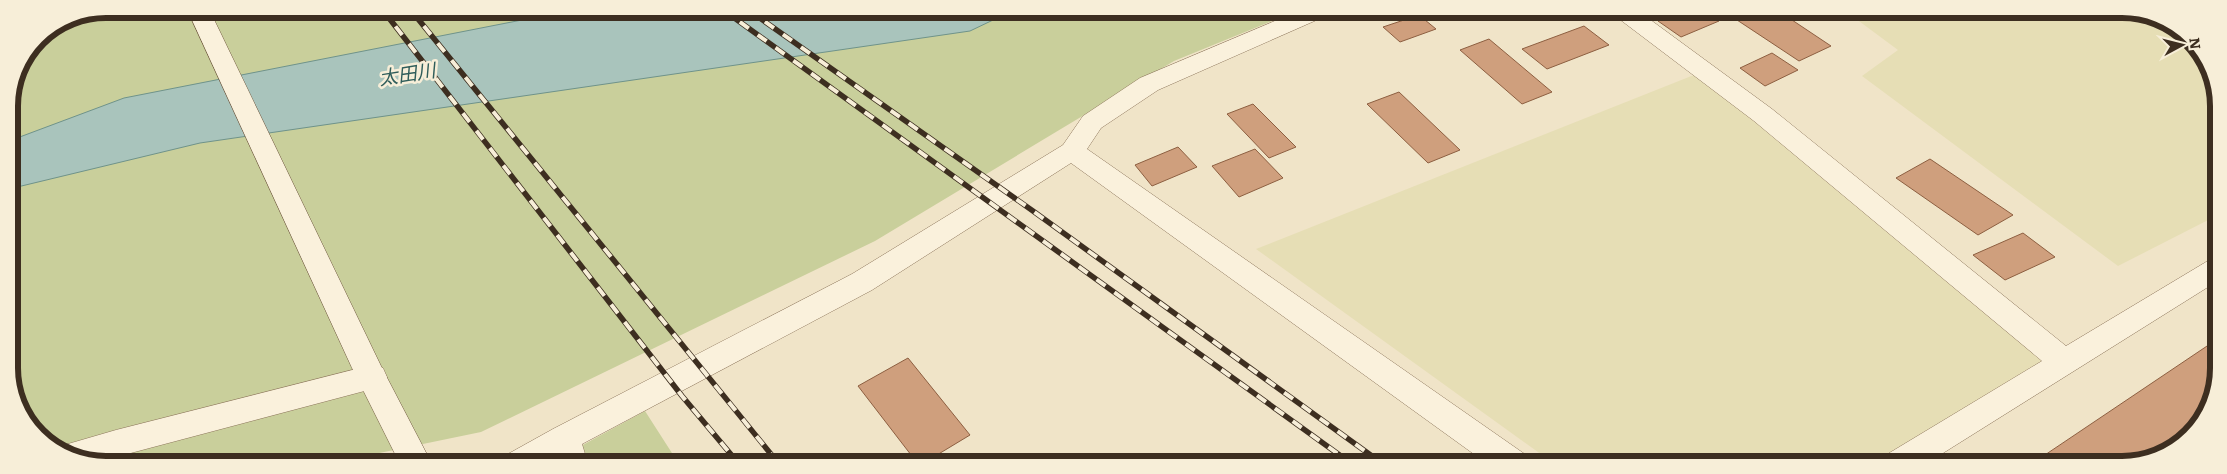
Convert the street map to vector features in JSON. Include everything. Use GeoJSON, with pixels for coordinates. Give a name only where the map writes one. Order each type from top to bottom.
{"type":"FeatureCollection","features":[{"type":"Feature","properties":{"kind":"street"},"geometry":{"type":"LineString","coordinates":[[202,18],[370,372],[412,456]]}},
{"type":"Feature","properties":{"kind":"street"},"geometry":{"type":"LineString","coordinates":[[549,456],[568,451],[862,282],[1072,151],[1092,122],[1149,84],[1302,18]]}},
{"type":"Feature","properties":{"kind":"street"},"geometry":{"type":"LineString","coordinates":[[1633,18],[1763,115],[2064,362]]}},
{"type":"Feature","properties":{"kind":"street"},"geometry":{"type":"LineString","coordinates":[[1072,151],[1502,456]]}},
{"type":"Feature","properties":{"kind":"street"},"geometry":{"type":"LineString","coordinates":[[1912,456],[2210,273]]}},
{"type":"Feature","properties":{"kind":"street"},"geometry":{"type":"LineString","coordinates":[[81,453],[370,372]]}},
{"type":"Feature","properties":{"kind":"shaded area"},"geometry":{"type":"Polygon","coordinates":[[[1855,18],[2127,18],[2148,22],[2184,43],[2198,61],[2205,77],[2210,105],[2210,219],[2118,266],[1862,76],[1898,50],[1855,18]]]}},
{"type":"Feature","properties":{"kind":"shaded area"},"geometry":{"type":"Polygon","coordinates":[[[1704,71],[2064,362],[1912,456],[1544,456],[1256,249],[1704,71]]]}},
{"type":"Feature","properties":{"kind":"green space"},"geometry":{"type":"Polygon","coordinates":[[[94,18],[1279,18],[1174,61],[875,241],[481,432],[365,456],[100,456],[83,454],[72,450],[61,445],[43,431],[29,413],[22,397],[18,380],[18,94],[24,72],[39,47],[47,39],[66,27],[94,18]]]}},
{"type":"Feature","properties":{"kind":"green space"},"geometry":{"type":"Polygon","coordinates":[[[645,411],[674,456],[563,456],[645,411]]]}},
{"type":"Feature","properties":{"kind":"water","name":"太田川"},"geometry":{"type":"Polygon","coordinates":[[[532,18],[997,18],[970,31],[200,143],[18,187],[18,138],[124,98],[532,18]]]}},
{"type":"Feature","properties":{"kind":"building"},"geometry":{"type":"Polygon","coordinates":[[[1410,18],[1423,18],[1436,29],[1400,42],[1383,27],[1410,18]]]}},
{"type":"Feature","properties":{"kind":"building"},"geometry":{"type":"Polygon","coordinates":[[[1665,18],[1715,18],[1719,21],[1681,37],[1658,21],[1665,18]]]}},
{"type":"Feature","properties":{"kind":"building"},"geometry":{"type":"Polygon","coordinates":[[[1734,18],[1789,18],[1831,46],[1799,61],[1734,18]]]}},
{"type":"Feature","properties":{"kind":"building"},"geometry":{"type":"Polygon","coordinates":[[[1584,26],[1609,45],[1547,69],[1522,49],[1584,26]]]}},
{"type":"Feature","properties":{"kind":"building"},"geometry":{"type":"Polygon","coordinates":[[[1489,39],[1552,92],[1522,104],[1460,50],[1489,39]]]}},
{"type":"Feature","properties":{"kind":"building"},"geometry":{"type":"Polygon","coordinates":[[[1772,53],[1798,70],[1765,86],[1740,68],[1772,53]]]}},
{"type":"Feature","properties":{"kind":"building"},"geometry":{"type":"Polygon","coordinates":[[[1399,92],[1460,150],[1428,163],[1367,104],[1399,92]]]}},
{"type":"Feature","properties":{"kind":"building"},"geometry":{"type":"Polygon","coordinates":[[[1253,104],[1296,147],[1269,158],[1227,114],[1253,104]]]}},
{"type":"Feature","properties":{"kind":"building"},"geometry":{"type":"Polygon","coordinates":[[[1178,147],[1197,167],[1152,186],[1135,165],[1178,147]]]}},
{"type":"Feature","properties":{"kind":"building"},"geometry":{"type":"Polygon","coordinates":[[[1255,149],[1283,178],[1239,197],[1212,166],[1255,149]]]}},
{"type":"Feature","properties":{"kind":"building"},"geometry":{"type":"Polygon","coordinates":[[[1930,159],[2013,215],[1978,235],[1896,178],[1930,159]]]}},
{"type":"Feature","properties":{"kind":"building"},"geometry":{"type":"Polygon","coordinates":[[[2023,233],[2055,257],[2005,280],[1973,255],[2023,233]]]}},
{"type":"Feature","properties":{"kind":"building"},"geometry":{"type":"Polygon","coordinates":[[[2210,344],[2210,369],[2205,397],[2198,413],[2188,427],[2170,442],[2155,450],[2139,455],[2043,456],[2210,344]]]}},
{"type":"Feature","properties":{"kind":"building"},"geometry":{"type":"Polygon","coordinates":[[[908,358],[970,435],[935,456],[912,456],[858,386],[908,358]]]}},
{"type":"Feature","properties":{"kind":"railway"},"geometry":{"type":"LineString","coordinates":[[389,18],[682,396],[732,456]]}},
{"type":"Feature","properties":{"kind":"railway"},"geometry":{"type":"LineString","coordinates":[[417,18],[773,456]]}},
{"type":"Feature","properties":{"kind":"railway"},"geometry":{"type":"LineString","coordinates":[[734,18],[1341,456]]}},
{"type":"Feature","properties":{"kind":"railway"},"geometry":{"type":"LineString","coordinates":[[760,18],[1033,211],[1372,456]]}}]}
